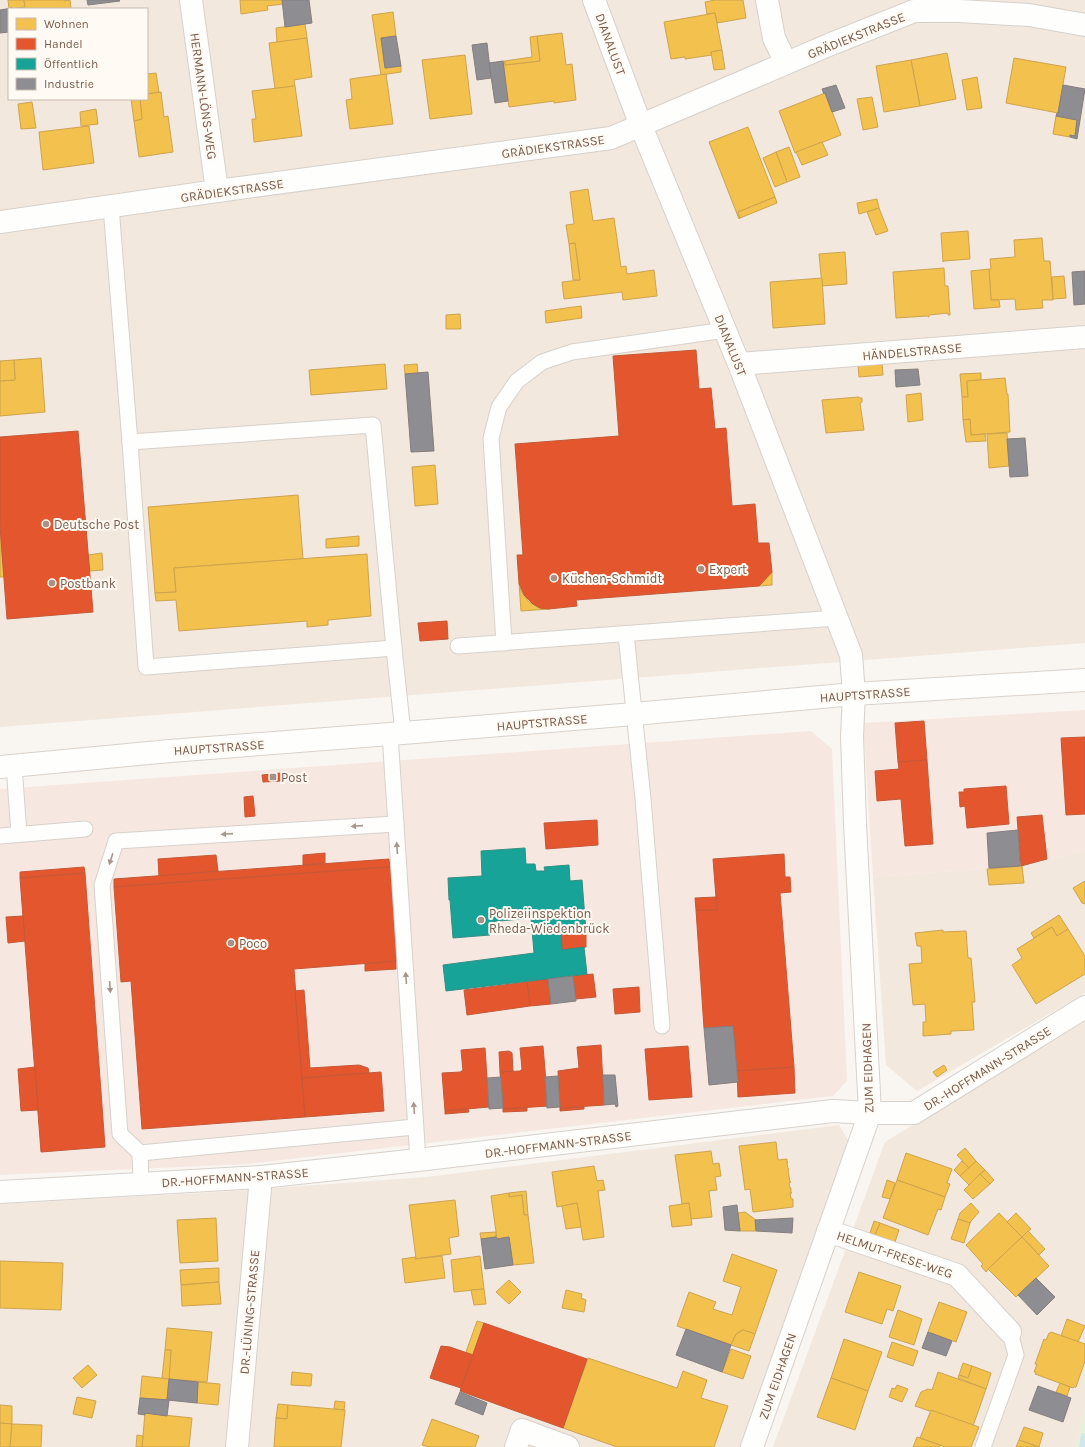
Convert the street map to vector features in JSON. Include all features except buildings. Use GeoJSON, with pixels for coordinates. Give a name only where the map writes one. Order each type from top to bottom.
{"type":"FeatureCollection","features":[{"type":"Feature","properties":{"kind":"street","name":"HERMANN-LÖNS-WEG"},"geometry":{"type":"LineString","coordinates":[[191,0],[217,191]]}},
{"type":"Feature","properties":{"kind":"street","name":"DIANALUST"},"geometry":{"type":"LineString","coordinates":[[594,0],[641,126],[739,364],[851,655],[854,694]]}},
{"type":"Feature","properties":{"kind":"street"},"geometry":{"type":"LineString","coordinates":[[767,0],[774,38],[786,63]]}},
{"type":"Feature","properties":{"kind":"street","name":"GRÄDIEKSTRASSE"},"geometry":{"type":"LineString","coordinates":[[0,222],[611,138],[786,63],[914,11],[959,11],[1031,7],[1085,25]]}},
{"type":"Feature","properties":{"kind":"street","name":"HÄNDELSTRASSE"},"geometry":{"type":"LineString","coordinates":[[739,364],[1085,337]]}},
{"type":"Feature","properties":{"kind":"street","name":"HAUPTSTRASSE"},"geometry":{"type":"LineString","coordinates":[[7,766],[170,751],[634,714],[854,694],[1085,680]]}},
{"type":"Feature","properties":{"kind":"street","name":"ZUM EIDHAGEN"},"geometry":{"type":"LineString","coordinates":[[752,1447],[870,1113],[854,824],[852,736],[854,694]]}},
{"type":"Feature","properties":{"kind":"street","name":"DR.-HOFFMANN-STRASSE"},"geometry":{"type":"LineString","coordinates":[[0,1192],[262,1177],[833,1111],[914,1113],[1085,1007]]}},
{"type":"Feature","properties":{"kind":"street","name":"DR.-LÜNING-STRASSE"},"geometry":{"type":"LineString","coordinates":[[237,1447],[262,1177]]}},
{"type":"Feature","properties":{"kind":"street","name":"HELMUT-FRESE-WEG"},"geometry":{"type":"LineString","coordinates":[[828,1231],[957,1275],[1010,1332]]}},
{"type":"Feature","properties":{"kind":"street"},"geometry":{"type":"LineString","coordinates":[[516,1447],[522,1430],[568,1447]]}},
{"type":"Feature","properties":{"kind":"lane"},"geometry":{"type":"LineString","coordinates":[[110,207],[130,442],[146,667],[394,648]]}},
{"type":"Feature","properties":{"kind":"lane"},"geometry":{"type":"LineString","coordinates":[[504,643],[491,438],[498,407],[517,381],[542,362],[572,352],[725,330]]}},
{"type":"Feature","properties":{"kind":"lane"},"geometry":{"type":"LineString","coordinates":[[130,442],[373,425],[394,648],[396,824],[418,1160]]}},
{"type":"Feature","properties":{"kind":"lane"},"geometry":{"type":"LineString","coordinates":[[458,646],[837,618]]}},
{"type":"Feature","properties":{"kind":"lane"},"geometry":{"type":"LineString","coordinates":[[626,634],[662,1026]]}},
{"type":"Feature","properties":{"kind":"lane"},"geometry":{"type":"LineString","coordinates":[[7,766],[19,834]]}},
{"type":"Feature","properties":{"kind":"lane"},"geometry":{"type":"LineString","coordinates":[[141,1184],[140,1153],[120,1134],[102,885],[116,841],[396,824]]}},
{"type":"Feature","properties":{"kind":"lane"},"geometry":{"type":"LineString","coordinates":[[0,836],[85,829]]}},
{"type":"Feature","properties":{"kind":"lane"},"geometry":{"type":"LineString","coordinates":[[140,1153],[415,1127]]}},
{"type":"Feature","properties":{"kind":"lane"},"geometry":{"type":"LineString","coordinates":[[983,1447],[1016,1355],[1010,1332]]}},
{"type":"Feature","properties":{"kind":"shaded area"},"geometry":{"type":"Polygon","coordinates":[[[0,0],[1085,0],[1085,643],[0,727],[0,0]]]}},
{"type":"Feature","properties":{"kind":"shaded area"},"geometry":{"type":"Polygon","coordinates":[[[1085,710],[1085,851],[1021,866],[873,877],[863,723],[1085,710]]]}},
{"type":"Feature","properties":{"kind":"shaded area"},"geometry":{"type":"Polygon","coordinates":[[[811,731],[832,749],[847,1081],[833,1096],[248,1164],[0,1175],[0,789],[811,731]]]}},
{"type":"Feature","properties":{"kind":"shaded area"},"geometry":{"type":"Polygon","coordinates":[[[1085,851],[1085,993],[917,1091],[886,1065],[873,877],[1021,866],[1085,851]]]}},
{"type":"Feature","properties":{"kind":"shaded area"},"geometry":{"type":"Polygon","coordinates":[[[1085,1018],[1085,1408],[1075,1447],[773,1447],[885,1142],[1085,1018]]]}},
{"type":"Feature","properties":{"kind":"shaded area"},"geometry":{"type":"Polygon","coordinates":[[[839,1125],[849,1142],[740,1447],[0,1447],[0,1204],[235,1191],[426,1177],[839,1125]]]}},
{"type":"Feature","properties":{"kind":"green space"},"geometry":{"type":"Polygon","coordinates":[[[1085,1408],[1085,1447],[1075,1447],[1085,1408]]]}},
{"type":"Feature","properties":{"kind":"waterway"},"geometry":{"type":"LineString","coordinates":[[1083,1447],[1085,1437]]}},
{"type":"Feature","properties":{"kind":"place","name":"Deutsche Post"},"geometry":{"type":"Point","coordinates":[46,524]}},
{"type":"Feature","properties":{"kind":"place","name":"Expert"},"geometry":{"type":"Point","coordinates":[701,569]}},
{"type":"Feature","properties":{"kind":"place","name":"Küchen-Schmidt"},"geometry":{"type":"Point","coordinates":[554,578]}},
{"type":"Feature","properties":{"kind":"place","name":"Postbank"},"geometry":{"type":"Point","coordinates":[52,583]}},
{"type":"Feature","properties":{"kind":"place","name":"Post"},"geometry":{"type":"Point","coordinates":[273,777]}},
{"type":"Feature","properties":{"kind":"place","name":"Polizeiinspektion Rheda-Wiedenbrück"},"geometry":{"type":"Point","coordinates":[481,920]}},
{"type":"Feature","properties":{"kind":"place","name":"Poco"},"geometry":{"type":"Point","coordinates":[231,943]}}]}
